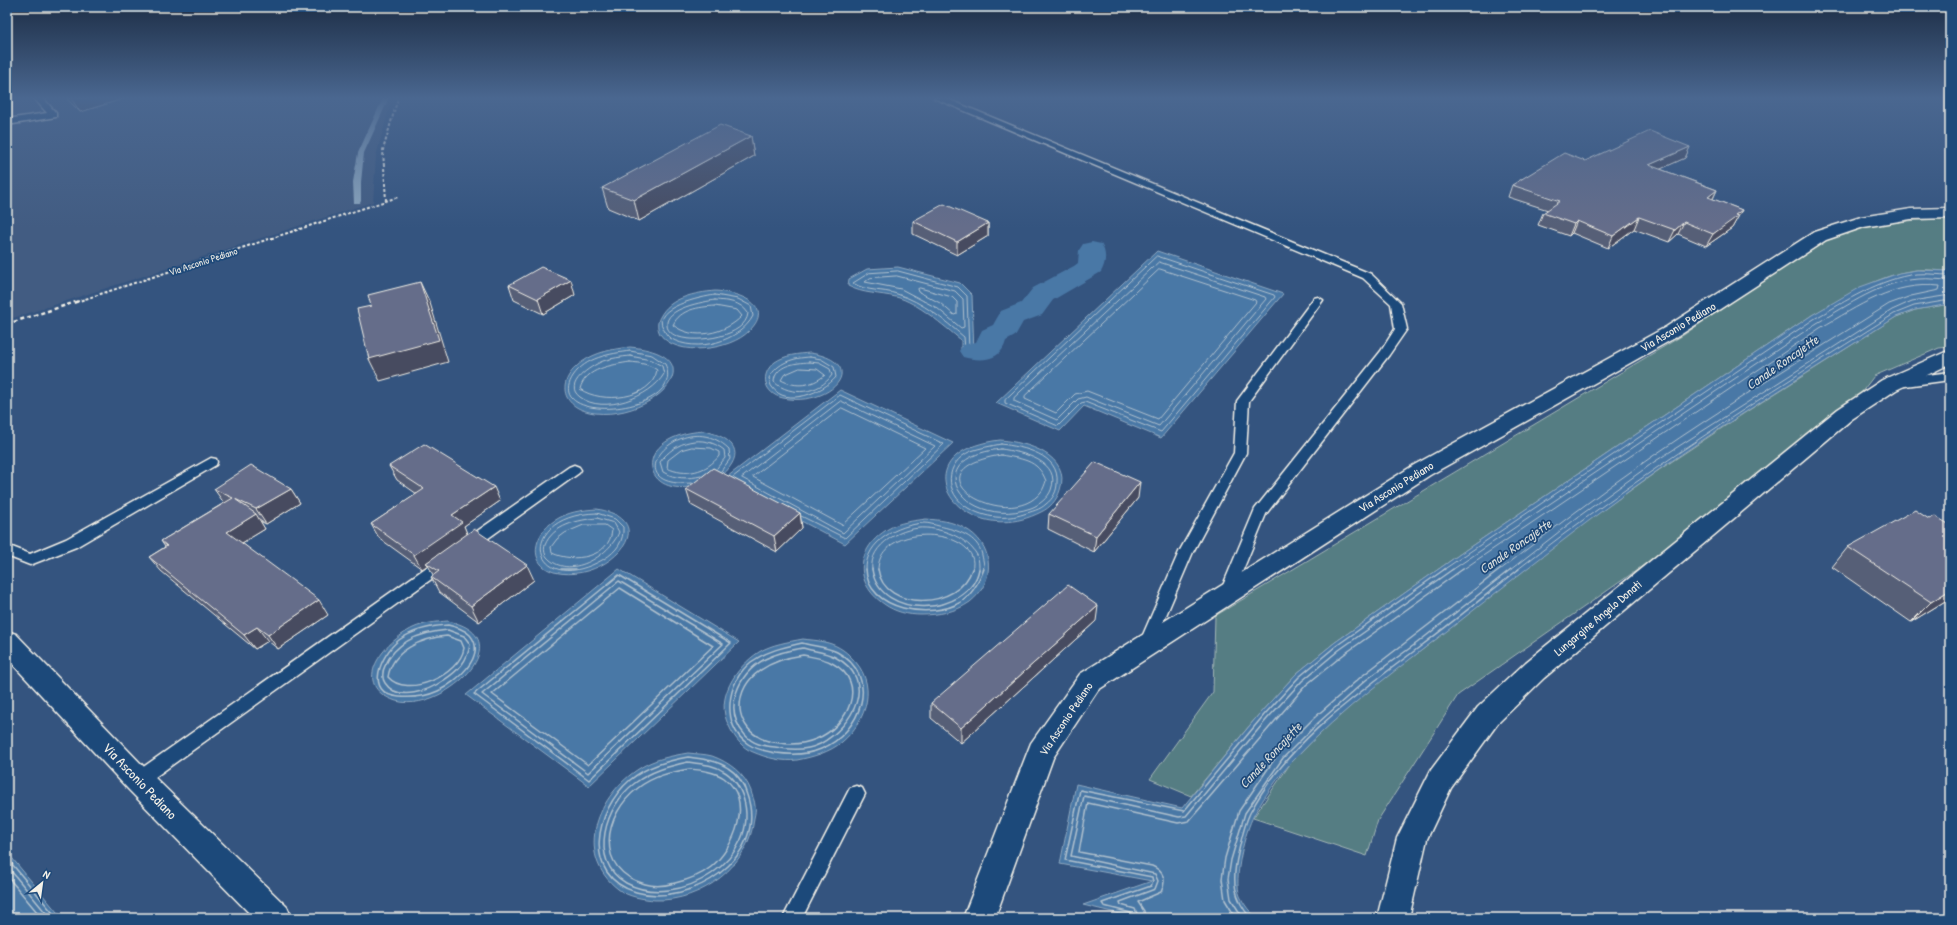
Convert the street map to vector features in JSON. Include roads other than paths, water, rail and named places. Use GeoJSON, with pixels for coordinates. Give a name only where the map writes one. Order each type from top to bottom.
{"type":"FeatureCollection","features":[{"type":"Feature","properties":{"kind":"street","name":"Via Asconio Pediano"},"geometry":{"type":"LineString","coordinates":[[979,918],[1041,752],[1089,682],[1422,470],[1673,331],[1820,236],[1861,222],[1910,214],[1950,213]]}},
{"type":"Feature","properties":{"kind":"street","name":"Lungargine Angelo Donati"},"geometry":{"type":"LineString","coordinates":[[1393,918],[1412,838],[1441,779],[1488,715],[1535,670],[1838,419],[1889,385],[1950,356]]}},
{"type":"Feature","properties":{"kind":"street","name":"Via Asconio Pediano"},"geometry":{"type":"LineString","coordinates":[[7,641],[138,780],[276,918]]}},
{"type":"Feature","properties":{"kind":"lane"},"geometry":{"type":"LineString","coordinates":[[1042,141],[1367,276],[1396,303],[1401,330],[1260,512],[1226,595]]}},
{"type":"Feature","properties":{"kind":"lane"},"geometry":{"type":"LineString","coordinates":[[1147,646],[1186,552],[1240,453],[1243,401],[1318,300]]}},
{"type":"Feature","properties":{"kind":"lane"},"geometry":{"type":"LineString","coordinates":[[1889,385],[1950,376]]}},
{"type":"Feature","properties":{"kind":"lane"},"geometry":{"type":"LineString","coordinates":[[7,550],[30,560],[58,549],[211,462]]}},
{"type":"Feature","properties":{"kind":"lane"},"geometry":{"type":"LineString","coordinates":[[138,780],[574,470]]}},
{"type":"Feature","properties":{"kind":"lane"},"geometry":{"type":"LineString","coordinates":[[792,918],[856,794]]}},
{"type":"Feature","properties":{"kind":"water"},"geometry":{"type":"Polygon","coordinates":[[[1157,251],[1283,294],[1161,438],[1084,406],[1060,431],[996,403],[1157,251]]]}},
{"type":"Feature","properties":{"kind":"water"},"geometry":{"type":"Polygon","coordinates":[[[898,267],[960,283],[972,295],[974,355],[965,356],[961,352],[961,340],[930,315],[913,304],[896,297],[865,292],[848,286],[849,279],[867,269],[898,267]]]}},
{"type":"Feature","properties":{"kind":"water","name":"Canale Roncajette"},"geometry":{"type":"Polygon","coordinates":[[[1917,270],[1950,271],[1950,304],[1915,310],[1896,317],[1686,451],[1582,526],[1395,671],[1311,742],[1287,767],[1272,787],[1254,815],[1247,832],[1239,867],[1238,888],[1243,902],[1257,918],[1137,918],[1083,905],[1152,881],[1060,864],[1076,784],[1182,808],[1260,713],[1296,674],[1334,643],[1467,549],[1812,315],[1860,287],[1899,273],[1917,270]]]}},
{"type":"Feature","properties":{"kind":"water"},"geometry":{"type":"Polygon","coordinates":[[[715,291],[742,297],[750,301],[756,307],[758,314],[756,322],[741,338],[717,347],[690,349],[668,342],[660,334],[658,321],[664,310],[670,305],[684,297],[715,291]]]}},
{"type":"Feature","properties":{"kind":"water"},"geometry":{"type":"Polygon","coordinates":[[[630,347],[656,352],[670,362],[673,373],[668,386],[655,397],[638,407],[617,413],[595,413],[575,406],[569,400],[566,394],[565,386],[573,370],[582,362],[605,352],[630,347]]]}},
{"type":"Feature","properties":{"kind":"water"},"geometry":{"type":"Polygon","coordinates":[[[810,353],[828,358],[838,365],[841,374],[838,383],[829,391],[816,396],[801,399],[783,398],[771,392],[765,378],[770,367],[775,362],[787,356],[810,353]]]}},
{"type":"Feature","properties":{"kind":"water"},"geometry":{"type":"Polygon","coordinates":[[[840,390],[953,443],[845,544],[723,480],[840,390]]]}},
{"type":"Feature","properties":{"kind":"water"},"geometry":{"type":"Polygon","coordinates":[[[704,431],[718,435],[730,443],[734,448],[734,460],[727,471],[711,481],[684,488],[668,485],[657,478],[652,468],[653,456],[662,444],[679,436],[704,431]]]}},
{"type":"Feature","properties":{"kind":"water"},"geometry":{"type":"Polygon","coordinates":[[[1000,440],[1011,441],[1034,447],[1053,459],[1059,468],[1062,478],[1059,494],[1050,506],[1041,512],[1012,521],[986,520],[965,511],[950,496],[945,479],[950,462],[968,449],[1000,440]]]}},
{"type":"Feature","properties":{"kind":"water"},"geometry":{"type":"Polygon","coordinates":[[[597,509],[617,516],[627,526],[628,538],[621,550],[608,561],[592,569],[573,574],[554,572],[545,568],[537,556],[536,548],[542,533],[547,527],[559,518],[569,514],[597,509]]]}},
{"type":"Feature","properties":{"kind":"water"},"geometry":{"type":"Polygon","coordinates":[[[926,519],[950,522],[964,528],[974,535],[986,552],[988,573],[985,584],[979,593],[970,602],[953,611],[940,614],[906,614],[888,607],[874,596],[867,586],[863,576],[862,566],[864,556],[877,537],[888,529],[901,523],[926,519]]]}},
{"type":"Feature","properties":{"kind":"water"},"geometry":{"type":"Polygon","coordinates":[[[619,569],[739,642],[589,786],[466,695],[619,569]]]}},
{"type":"Feature","properties":{"kind":"water"},"geometry":{"type":"Polygon","coordinates":[[[448,621],[470,630],[479,642],[478,657],[468,672],[453,686],[435,697],[415,702],[396,701],[382,694],[374,685],[373,675],[376,664],[382,653],[391,643],[402,634],[417,626],[448,621]]]}},
{"type":"Feature","properties":{"kind":"water"},"geometry":{"type":"Polygon","coordinates":[[[803,639],[832,644],[846,652],[852,658],[860,668],[865,679],[867,690],[863,712],[851,733],[832,749],[815,756],[797,760],[769,758],[749,750],[742,745],[733,734],[725,716],[724,705],[726,695],[735,675],[750,658],[764,649],[775,645],[803,639]]]}},
{"type":"Feature","properties":{"kind":"water"},"geometry":{"type":"Polygon","coordinates":[[[688,753],[709,755],[718,759],[736,769],[745,779],[755,802],[755,813],[751,835],[743,851],[733,865],[721,877],[690,895],[673,899],[650,900],[626,894],[618,889],[604,875],[597,859],[594,842],[596,825],[603,808],[625,779],[640,768],[657,760],[688,753]]]}},
{"type":"Feature","properties":{"kind":"water"},"geometry":{"type":"Polygon","coordinates":[[[7,852],[62,918],[7,918],[7,852]]]}},
{"type":"Feature","properties":{"kind":"waterway"},"geometry":{"type":"LineString","coordinates":[[357,201],[357,182],[361,153],[366,141]]}},
{"type":"Feature","properties":{"kind":"waterway"},"geometry":{"type":"LineString","coordinates":[[974,351],[982,351],[989,348],[992,336],[1005,330],[1011,317],[1032,309],[1043,294],[1050,289],[1084,272],[1091,266],[1092,250]]}}]}
